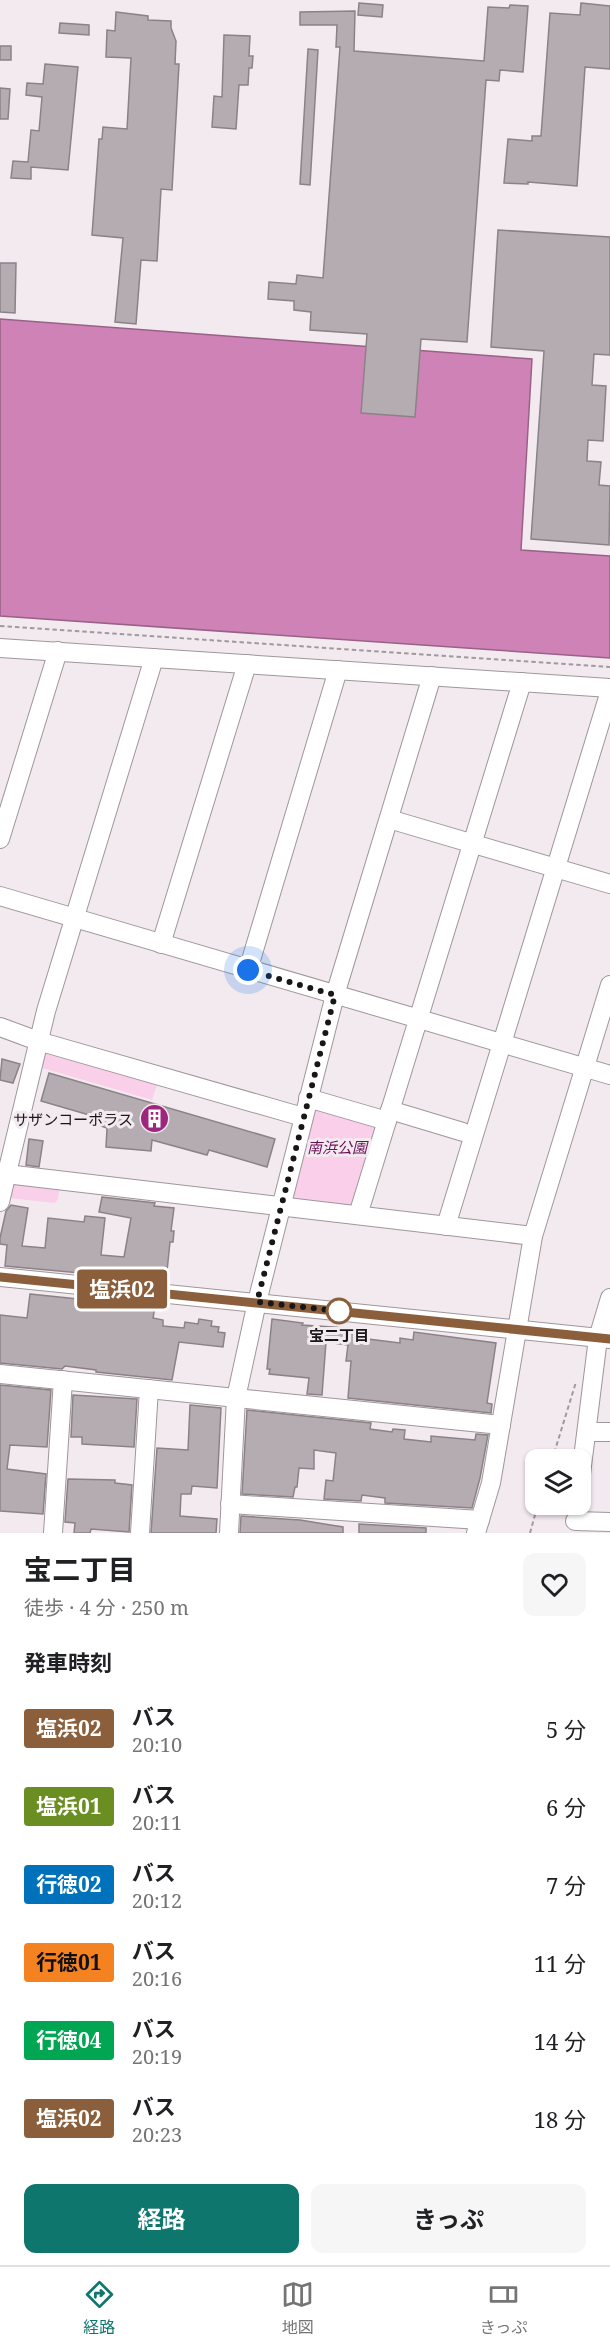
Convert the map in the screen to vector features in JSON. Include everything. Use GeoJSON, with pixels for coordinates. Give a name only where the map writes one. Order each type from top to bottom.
{"type":"FeatureCollection","features":[{"type":"Feature","properties":{"kind":"street"},"geometry":{"type":"LineString","coordinates":[[0,648],[610,689],[446,1226]]}},
{"type":"Feature","properties":{"kind":"street"},"geometry":{"type":"LineString","coordinates":[[0,839],[58,651]]}},
{"type":"Feature","properties":{"kind":"street"},"geometry":{"type":"LineString","coordinates":[[0,1202],[38,1041],[154,658]]}},
{"type":"Feature","properties":{"kind":"street"},"geometry":{"type":"LineString","coordinates":[[161,944],[247,664]]}},
{"type":"Feature","properties":{"kind":"street"},"geometry":{"type":"LineString","coordinates":[[248,970],[338,670]]}},
{"type":"Feature","properties":{"kind":"street"},"geometry":{"type":"LineString","coordinates":[[229,1533],[236,1398],[257,1302],[335,995],[432,676]]}},
{"type":"Feature","properties":{"kind":"street"},"geometry":{"type":"LineString","coordinates":[[358,1215],[522,682]]}},
{"type":"Feature","properties":{"kind":"street"},"geometry":{"type":"LineString","coordinates":[[389,819],[610,884]]}},
{"type":"Feature","properties":{"kind":"street"},"geometry":{"type":"LineString","coordinates":[[0,896],[610,1075]]}},
{"type":"Feature","properties":{"kind":"street"},"geometry":{"type":"LineString","coordinates":[[230,1504],[478,1526],[491,1483],[533,1236],[610,985]]}},
{"type":"Feature","properties":{"kind":"street"},"geometry":{"type":"LineString","coordinates":[[1,1032],[303,1117]]}},
{"type":"Feature","properties":{"kind":"street"},"geometry":{"type":"LineString","coordinates":[[308,1098],[463,1132]]}},
{"type":"Feature","properties":{"kind":"street"},"geometry":{"type":"LineString","coordinates":[[6,1174],[533,1236]]}},
{"type":"Feature","properties":{"kind":"street"},"geometry":{"type":"LineString","coordinates":[[0,1276],[604,1338]]}},
{"type":"Feature","properties":{"kind":"street"},"geometry":{"type":"LineString","coordinates":[[585,1449],[610,1298]]}},
{"type":"Feature","properties":{"kind":"street"},"geometry":{"type":"LineString","coordinates":[[0,1374],[501,1425]]}},
{"type":"Feature","properties":{"kind":"street"},"geometry":{"type":"LineString","coordinates":[[53,1533],[63,1380]]}},
{"type":"Feature","properties":{"kind":"street"},"geometry":{"type":"LineString","coordinates":[[140,1533],[148,1389]]}},
{"type":"Feature","properties":{"kind":"street"},"geometry":{"type":"LineString","coordinates":[[587,1431],[610,1432]]}},
{"type":"Feature","properties":{"kind":"street"},"geometry":{"type":"LineString","coordinates":[[576,1519],[610,1522]]}},
{"type":"Feature","properties":{"kind":"path"},"geometry":{"type":"LineString","coordinates":[[0,626],[610,667]]}},
{"type":"Feature","properties":{"kind":"path"},"geometry":{"type":"LineString","coordinates":[[555,1449],[576,1382]]}},
{"type":"Feature","properties":{"kind":"path"},"geometry":{"type":"LineString","coordinates":[[530,1533],[535,1515]]}},
{"type":"Feature","properties":{"kind":"green space"},"geometry":{"type":"Polygon","coordinates":[[[48,1049],[158,1082],[152,1100],[39,1067],[42,1053],[48,1049]]]}},
{"type":"Feature","properties":{"kind":"green space","name":"南浜公園"},"geometry":{"type":"Polygon","coordinates":[[[311,1108],[378,1126],[354,1204],[349,1209],[289,1198],[311,1108]]]}},
{"type":"Feature","properties":{"kind":"green space"},"geometry":{"type":"Polygon","coordinates":[[[17,1182],[60,1186],[58,1199],[55,1203],[9,1198],[10,1187],[17,1182]]]}},
{"type":"Feature","properties":{"kind":"shaded area"},"geometry":{"type":"Polygon","coordinates":[[[0,319],[532,359],[521,550],[610,556],[610,658],[0,616],[0,319]]]}},
{"type":"Feature","properties":{"kind":"building"},"geometry":{"type":"Polygon","coordinates":[[[359,3],[383,5],[382,17],[358,15],[359,3]]]}},
{"type":"Feature","properties":{"kind":"building"},"geometry":{"type":"Polygon","coordinates":[[[581,3],[610,6],[610,69],[585,67],[577,186],[528,182],[528,184],[504,183],[508,139],[532,141],[532,136],[541,136],[550,13],[580,15],[581,3]]]}},
{"type":"Feature","properties":{"kind":"building"},"geometry":{"type":"Polygon","coordinates":[[[510,5],[528,6],[523,72],[500,70],[499,81],[486,80],[467,342],[421,339],[415,417],[361,413],[367,334],[310,330],[311,312],[294,310],[294,301],[268,299],[269,282],[296,284],[297,275],[323,278],[340,47],[336,47],[337,25],[300,25],[300,12],[355,11],[354,51],[484,61],[488,7],[509,8],[510,5]]]}},
{"type":"Feature","properties":{"kind":"building"},"geometry":{"type":"Polygon","coordinates":[[[116,12],[148,16],[148,20],[171,21],[176,41],[175,64],[179,64],[172,190],[161,189],[157,261],[141,260],[136,324],[115,322],[123,238],[92,235],[99,139],[102,139],[103,127],[127,129],[131,58],[106,57],[107,30],[115,31],[116,12]]]}},
{"type":"Feature","properties":{"kind":"building"},"geometry":{"type":"Polygon","coordinates":[[[60,23],[89,25],[89,35],[59,33],[60,23]]]}},
{"type":"Feature","properties":{"kind":"building"},"geometry":{"type":"Polygon","coordinates":[[[224,35],[250,36],[249,56],[253,56],[252,68],[249,68],[248,85],[239,85],[236,129],[212,127],[214,96],[222,97],[224,35]]]}},
{"type":"Feature","properties":{"kind":"building"},"geometry":{"type":"Polygon","coordinates":[[[0,46],[11,46],[11,60],[0,60],[0,46]]]}},
{"type":"Feature","properties":{"kind":"building"},"geometry":{"type":"Polygon","coordinates":[[[308,49],[318,50],[310,185],[300,184],[308,49]]]}},
{"type":"Feature","properties":{"kind":"building"},"geometry":{"type":"Polygon","coordinates":[[[45,64],[78,67],[68,170],[31,167],[31,179],[11,178],[13,161],[28,162],[31,130],[39,131],[42,97],[26,95],[27,83],[43,84],[45,64]]]}},
{"type":"Feature","properties":{"kind":"building"},"geometry":{"type":"Polygon","coordinates":[[[0,88],[10,89],[8,119],[0,119],[0,88]]]}},
{"type":"Feature","properties":{"kind":"building"},"geometry":{"type":"Polygon","coordinates":[[[498,230],[610,237],[610,355],[594,354],[592,385],[606,386],[603,441],[588,440],[587,461],[601,462],[599,485],[610,486],[609,545],[531,539],[544,351],[491,347],[498,230]]]}},
{"type":"Feature","properties":{"kind":"building"},"geometry":{"type":"Polygon","coordinates":[[[0,263],[16,263],[15,313],[0,312],[0,263]]]}},
{"type":"Feature","properties":{"kind":"building"},"geometry":{"type":"Polygon","coordinates":[[[2,1059],[20,1064],[13,1083],[0,1080],[2,1059]]]}},
{"type":"Feature","properties":{"kind":"building","name":"サザンコーポラス"},"geometry":{"type":"Polygon","coordinates":[[[49,1073],[275,1139],[267,1167],[209,1150],[207,1155],[152,1140],[151,1151],[106,1147],[107,1128],[101,1126],[103,1119],[41,1101],[49,1073]]]}},
{"type":"Feature","properties":{"kind":"building"},"geometry":{"type":"Polygon","coordinates":[[[29,1139],[43,1141],[39,1167],[26,1165],[29,1139]]]}},
{"type":"Feature","properties":{"kind":"building"},"geometry":{"type":"Polygon","coordinates":[[[102,1197],[155,1203],[154,1206],[174,1208],[171,1231],[174,1231],[173,1242],[170,1242],[166,1281],[5,1266],[7,1245],[0,1244],[0,1238],[6,1211],[11,1205],[28,1208],[22,1246],[45,1248],[48,1218],[84,1222],[85,1216],[105,1218],[101,1255],[124,1257],[131,1218],[99,1212],[102,1197]]]}},
{"type":"Feature","properties":{"kind":"building"},"geometry":{"type":"Polygon","coordinates":[[[30,1294],[155,1307],[153,1318],[163,1320],[163,1326],[184,1328],[185,1322],[198,1324],[199,1319],[212,1321],[211,1326],[219,1327],[218,1332],[225,1333],[223,1347],[179,1342],[172,1380],[96,1372],[96,1370],[65,1366],[62,1369],[0,1363],[0,1315],[27,1318],[30,1294]]]}},
{"type":"Feature","properties":{"kind":"building"},"geometry":{"type":"Polygon","coordinates":[[[272,1319],[303,1323],[302,1325],[347,1328],[346,1333],[368,1335],[368,1339],[400,1343],[400,1338],[413,1340],[414,1332],[496,1343],[487,1403],[492,1404],[491,1413],[348,1398],[351,1361],[346,1361],[348,1345],[326,1342],[322,1395],[307,1394],[309,1378],[269,1374],[270,1369],[267,1369],[272,1319]]]}},
{"type":"Feature","properties":{"kind":"building"},"geometry":{"type":"Polygon","coordinates":[[[0,1385],[51,1390],[47,1447],[10,1445],[7,1469],[46,1474],[43,1514],[0,1511],[0,1385]]]}},
{"type":"Feature","properties":{"kind":"building"},"geometry":{"type":"Polygon","coordinates":[[[73,1395],[137,1399],[134,1447],[82,1444],[82,1437],[71,1437],[73,1395]]]}},
{"type":"Feature","properties":{"kind":"building"},"geometry":{"type":"Polygon","coordinates":[[[190,1405],[221,1408],[217,1488],[192,1486],[191,1494],[181,1494],[180,1516],[217,1519],[216,1533],[151,1533],[157,1448],[188,1450],[190,1405]]]}},
{"type":"Feature","properties":{"kind":"building"},"geometry":{"type":"Polygon","coordinates":[[[247,1410],[371,1423],[370,1429],[392,1432],[393,1429],[405,1430],[404,1439],[431,1442],[431,1436],[475,1440],[476,1434],[488,1435],[472,1508],[385,1503],[385,1498],[362,1495],[361,1501],[324,1499],[326,1480],[333,1481],[336,1453],[314,1450],[314,1469],[299,1468],[297,1487],[295,1487],[293,1497],[242,1494],[247,1410]]]}},
{"type":"Feature","properties":{"kind":"building"},"geometry":{"type":"Polygon","coordinates":[[[68,1479],[115,1480],[115,1483],[132,1485],[129,1532],[91,1529],[90,1533],[74,1533],[75,1523],[65,1522],[68,1479]]]}},
{"type":"Feature","properties":{"kind":"building"},"geometry":{"type":"Polygon","coordinates":[[[241,1516],[300,1520],[343,1527],[343,1533],[240,1533],[241,1516]]]}},
{"type":"Feature","properties":{"kind":"building"},"geometry":{"type":"Polygon","coordinates":[[[359,1524],[426,1528],[426,1533],[359,1533],[359,1524]]]}},
{"type":"Feature","properties":{"kind":"bus line","name":"塩浜02"},"geometry":{"type":"LineString","coordinates":[[0,1277],[610,1339]]}},
{"type":"Feature","properties":{"kind":"place","name":"サザンコーポラス"},"geometry":{"type":"Point","coordinates":[154,1119]}},
{"type":"Feature","properties":{"kind":"place","name":"宝二丁目"},"geometry":{"type":"Point","coordinates":[339,1311]}},
{"type":"Feature","properties":{"kind":"route"},"geometry":{"type":"LineString","coordinates":[[248,970],[335,995],[257,1302],[339,1311]]}}]}
